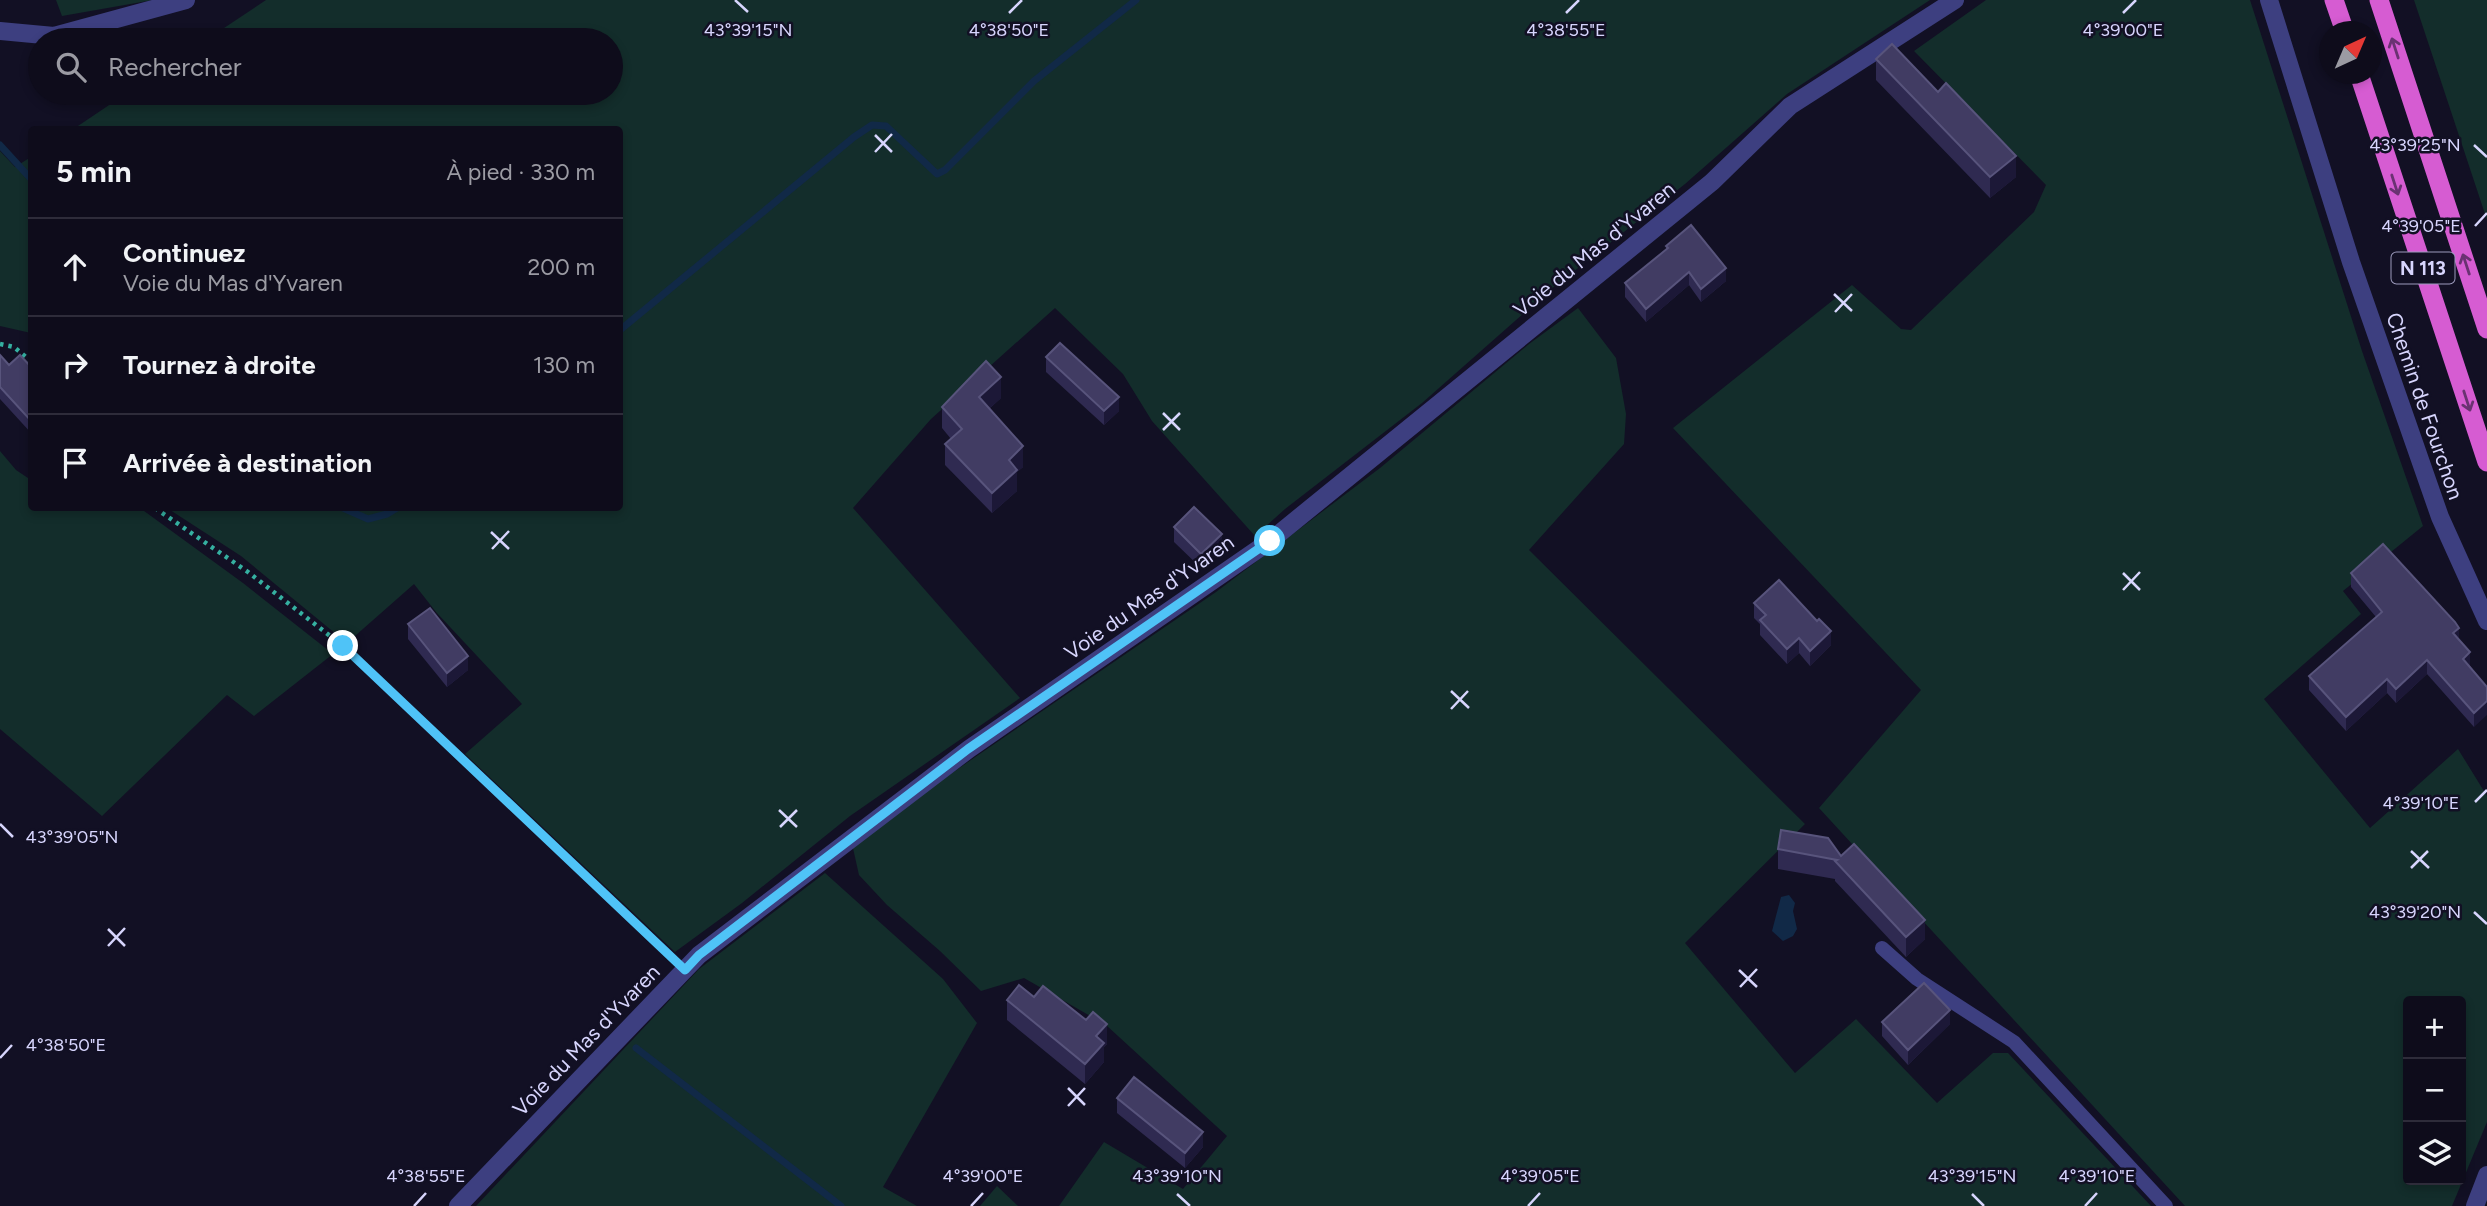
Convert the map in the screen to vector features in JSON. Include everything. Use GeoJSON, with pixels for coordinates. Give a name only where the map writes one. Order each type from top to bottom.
{"type":"FeatureCollection","features":[{"type":"Feature","properties":{"kind":"highway"},"geometry":{"type":"LineString","coordinates":[[2334,0],[2341,21]]}},
{"type":"Feature","properties":{"kind":"highway","name":"N 113"},"geometry":{"type":"LineString","coordinates":[[2379,0],[2487,329]]}},
{"type":"Feature","properties":{"kind":"highway","name":"N 113"},"geometry":{"type":"LineString","coordinates":[[2362,84],[2487,462]]}},
{"type":"Feature","properties":{"kind":"street"},"geometry":{"type":"LineString","coordinates":[[84,28],[187,0]]}},
{"type":"Feature","properties":{"kind":"street","name":"Voie du Mas d'Yvaren"},"geometry":{"type":"LineString","coordinates":[[458,1206],[710,946],[968,749],[1270,541],[1712,182],[1790,106],[1955,0]]}},
{"type":"Feature","properties":{"kind":"street","name":"Chemin de Fourchon"},"geometry":{"type":"LineString","coordinates":[[2269,0],[2351,262],[2440,517],[2487,621]]}},
{"type":"Feature","properties":{"kind":"street"},"geometry":{"type":"LineString","coordinates":[[0,31],[28,34]]}},
{"type":"Feature","properties":{"kind":"street"},"geometry":{"type":"LineString","coordinates":[[2475,1206],[2487,1175]]}},
{"type":"Feature","properties":{"kind":"lane"},"geometry":{"type":"LineString","coordinates":[[1882,947],[1917,979],[2014,1042],[2165,1206]]}},
{"type":"Feature","properties":{"kind":"path"},"geometry":{"type":"LineString","coordinates":[[0,344],[14,346],[28,358]]}},
{"type":"Feature","properties":{"kind":"path"},"geometry":{"type":"LineString","coordinates":[[159,511],[248,572],[343,646],[685,970]]}},
{"type":"Feature","properties":{"kind":"green space"},"geometry":{"type":"Polygon","coordinates":[[[56,0],[153,0],[62,16],[56,0]]]}},
{"type":"Feature","properties":{"kind":"green space"},"geometry":{"type":"Polygon","coordinates":[[[266,0],[1930,0],[1787,94],[1685,184],[1550,290],[1422,403],[1285,509],[1255,536],[1152,421],[1123,374],[1055,308],[931,419],[853,508],[1020,698],[850,816],[742,903],[675,952],[465,754],[522,704],[436,612],[414,584],[347,643],[241,556],[172,511],[623,511],[623,126],[78,126],[109,105],[623,105],[623,28],[224,28],[266,0]]]}},
{"type":"Feature","properties":{"kind":"green space"},"geometry":{"type":"Polygon","coordinates":[[[1986,0],[2250,0],[2362,351],[2423,526],[2343,591],[2361,614],[2264,699],[2370,828],[2458,749],[2487,796],[2487,1122],[2466,1172],[2466,996],[2403,996],[2403,1185],[2461,1185],[2452,1206],[2185,1206],[1819,808],[1921,690],[1673,428],[1852,285],[1901,329],[1911,330],[2034,212],[2046,185],[1914,51],[1986,0]]]}},
{"type":"Feature","properties":{"kind":"green space"},"geometry":{"type":"Polygon","coordinates":[[[2414,0],[2487,0],[2487,220],[2414,0]]]}},
{"type":"Feature","properties":{"kind":"green space"},"geometry":{"type":"Polygon","coordinates":[[[0,151],[15,167],[28,159],[28,332],[0,326],[0,151]]]}},
{"type":"Feature","properties":{"kind":"green space"},"geometry":{"type":"Polygon","coordinates":[[[1578,308],[1616,358],[1626,414],[1624,444],[1529,550],[1805,824],[1685,943],[1795,1073],[1856,1019],[1937,1103],[1993,1053],[2008,1053],[2151,1206],[1059,1206],[1104,1142],[1183,1189],[1227,1136],[1106,1025],[1024,978],[981,991],[887,905],[859,875],[853,848],[917,797],[1216,592],[1380,468],[1529,344],[1578,308]]]}},
{"type":"Feature","properties":{"kind":"green space"},"geometry":{"type":"Polygon","coordinates":[[[0,451],[16,470],[28,478],[28,511],[144,511],[243,583],[333,654],[254,716],[227,695],[102,816],[0,729],[0,451]]]}},
{"type":"Feature","properties":{"kind":"green space"},"geometry":{"type":"Polygon","coordinates":[[[825,873],[943,979],[977,1023],[883,1187],[917,1206],[476,1206],[699,969],[825,873]]]}},
{"type":"Feature","properties":{"kind":"green space"},"geometry":{"type":"Polygon","coordinates":[[[997,1186],[1018,1206],[980,1206],[997,1186]]]}},
{"type":"Feature","properties":{"kind":"water"},"geometry":{"type":"Polygon","coordinates":[[[1789,895],[1795,903],[1793,911],[1797,929],[1793,936],[1783,941],[1772,931],[1781,897],[1789,895]]]}},
{"type":"Feature","properties":{"kind":"building"},"geometry":{"type":"Polygon","coordinates":[[[1892,44],[1938,92],[1946,83],[2016,156],[1990,177],[1876,59],[1892,44]]]}},
{"type":"Feature","properties":{"kind":"building"},"geometry":{"type":"Polygon","coordinates":[[[1691,225],[1726,268],[1701,289],[1689,272],[1646,309],[1625,283],[1691,225]]]}},
{"type":"Feature","properties":{"kind":"building"},"geometry":{"type":"Polygon","coordinates":[[[1060,343],[1119,397],[1104,411],[1046,357],[1060,343]]]}},
{"type":"Feature","properties":{"kind":"building"},"geometry":{"type":"Polygon","coordinates":[[[0,355],[9,365],[20,355],[28,364],[28,418],[0,387],[0,355]]]}},
{"type":"Feature","properties":{"kind":"building"},"geometry":{"type":"Polygon","coordinates":[[[986,361],[1001,377],[979,397],[1023,446],[1009,460],[1017,470],[992,493],[945,444],[962,429],[942,407],[986,361]]]}},
{"type":"Feature","properties":{"kind":"building"},"geometry":{"type":"Polygon","coordinates":[[[1194,507],[1222,534],[1201,554],[1174,527],[1194,507]]]}},
{"type":"Feature","properties":{"kind":"building"},"geometry":{"type":"Polygon","coordinates":[[[2383,544],[2459,628],[2453,633],[2470,652],[2463,659],[2487,687],[2487,701],[2474,713],[2427,660],[2396,689],[2387,679],[2346,717],[2309,676],[2382,612],[2351,573],[2383,544]]]}},
{"type":"Feature","properties":{"kind":"building"},"geometry":{"type":"Polygon","coordinates":[[[1779,580],[1817,621],[1819,619],[1831,631],[1810,651],[1799,638],[1787,649],[1760,620],[1766,615],[1754,603],[1779,580]]]}},
{"type":"Feature","properties":{"kind":"building"},"geometry":{"type":"Polygon","coordinates":[[[430,608],[468,656],[447,673],[408,624],[430,608]]]}},
{"type":"Feature","properties":{"kind":"building"},"geometry":{"type":"Polygon","coordinates":[[[1781,830],[1828,838],[1841,856],[1854,844],[1925,920],[1906,937],[1835,861],[1837,860],[1778,849],[1781,830]]]}},
{"type":"Feature","properties":{"kind":"building"},"geometry":{"type":"Polygon","coordinates":[[[1924,983],[1950,1010],[1908,1050],[1882,1022],[1924,983]]]}},
{"type":"Feature","properties":{"kind":"building"},"geometry":{"type":"Polygon","coordinates":[[[1019,985],[1034,997],[1043,986],[1086,1020],[1093,1012],[1107,1024],[1096,1036],[1104,1043],[1085,1064],[1007,1000],[1019,985]]]}},
{"type":"Feature","properties":{"kind":"building"},"geometry":{"type":"Polygon","coordinates":[[[1134,1077],[1203,1132],[1185,1153],[1117,1098],[1134,1077]]]}},
{"type":"Feature","properties":{"kind":"waterway"},"geometry":{"type":"LineString","coordinates":[[623,328],[872,125],[886,126],[937,174],[945,170],[1034,81],[1136,0]]}},
{"type":"Feature","properties":{"kind":"waterway"},"geometry":{"type":"LineString","coordinates":[[0,145],[28,176]]}},
{"type":"Feature","properties":{"kind":"waterway"},"geometry":{"type":"LineString","coordinates":[[350,511],[368,519],[392,511]]}},
{"type":"Feature","properties":{"kind":"waterway"},"geometry":{"type":"LineString","coordinates":[[636,1048],[841,1206]]}},
{"type":"Feature","properties":{"kind":"route"},"geometry":{"type":"LineString","coordinates":[[343,646],[685,970],[699,955],[968,749],[1270,541]]}}]}
